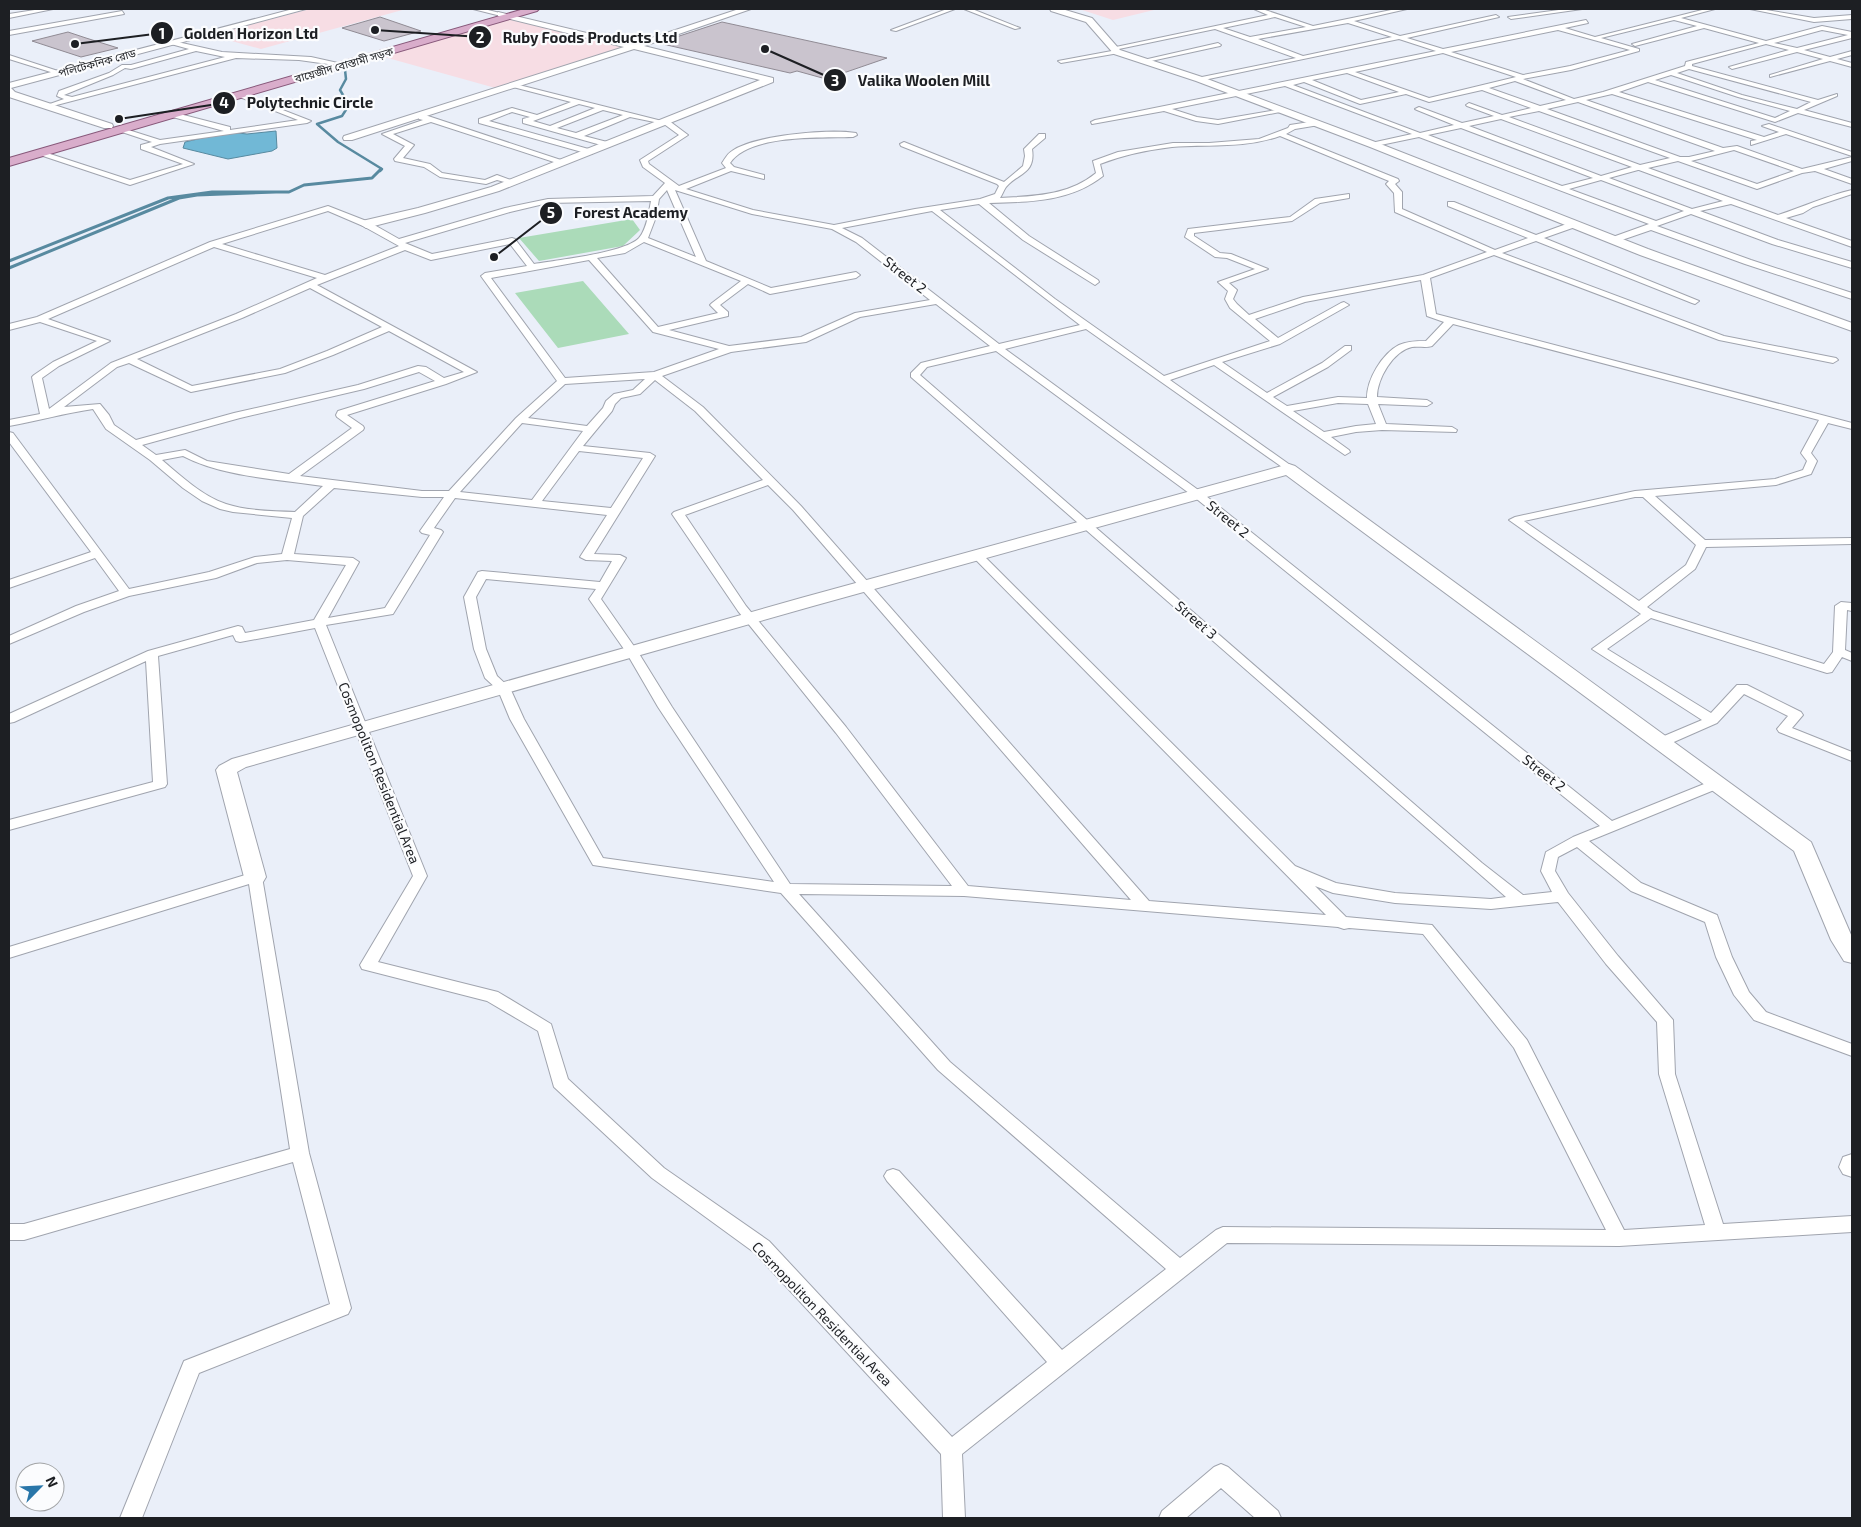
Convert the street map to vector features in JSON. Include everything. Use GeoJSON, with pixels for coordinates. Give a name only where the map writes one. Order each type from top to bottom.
{"type":"FeatureCollection","features":[{"type":"Feature","properties":{"kind":"main road","name":"বায়েজীদ বোস্তামী সড়ক"},"geometry":{"type":"LineString","coordinates":[[9,162],[240,95],[520,9]]}},
{"type":"Feature","properties":{"kind":"main road","name":"বায়েজীদ বোস্তামী সড়ক"},"geometry":{"type":"LineString","coordinates":[[9,156],[108,126],[505,15],[534,9]]}},
{"type":"Feature","properties":{"kind":"street"},"geometry":{"type":"LineString","coordinates":[[9,16],[50,9]]}},
{"type":"Feature","properties":{"kind":"street","name":"পলিটেকনিক রোড"},"geometry":{"type":"LineString","coordinates":[[9,86],[302,9]]}},
{"type":"Feature","properties":{"kind":"street"},"geometry":{"type":"LineString","coordinates":[[366,224],[463,199],[512,182],[770,80],[476,9]]}},
{"type":"Feature","properties":{"kind":"street"},"geometry":{"type":"LineString","coordinates":[[348,138],[515,86],[747,9]]}},
{"type":"Feature","properties":{"kind":"street"},"geometry":{"type":"LineString","coordinates":[[894,30],[952,9]]}},
{"type":"Feature","properties":{"kind":"street"},"geometry":{"type":"LineString","coordinates":[[967,9],[1017,28]]}},
{"type":"Feature","properties":{"kind":"street"},"geometry":{"type":"LineString","coordinates":[[1054,9],[1089,20],[1115,50],[1142,61],[1199,79],[1374,145],[1613,240],[1852,326]]}},
{"type":"Feature","properties":{"kind":"street"},"geometry":{"type":"LineString","coordinates":[[1258,9],[1312,27]]}},
{"type":"Feature","properties":{"kind":"street"},"geometry":{"type":"LineString","coordinates":[[1250,39],[1404,9]]}},
{"type":"Feature","properties":{"kind":"street"},"geometry":{"type":"LineString","coordinates":[[1095,122],[1586,22],[1544,9]]}},
{"type":"Feature","properties":{"kind":"street"},"geometry":{"type":"LineString","coordinates":[[1510,17],[1579,9]]}},
{"type":"Feature","properties":{"kind":"street"},"geometry":{"type":"LineString","coordinates":[[1593,38],[1712,9]]}},
{"type":"Feature","properties":{"kind":"street"},"geometry":{"type":"LineString","coordinates":[[1753,9],[1810,21],[1830,22],[1852,17]]}},
{"type":"Feature","properties":{"kind":"street"},"geometry":{"type":"LineString","coordinates":[[9,34],[122,13]]}},
{"type":"Feature","properties":{"kind":"street"},"geometry":{"type":"LineString","coordinates":[[1061,61],[1275,15]]}},
{"type":"Feature","properties":{"kind":"street"},"geometry":{"type":"LineString","coordinates":[[1199,79],[1496,17]]}},
{"type":"Feature","properties":{"kind":"street"},"geometry":{"type":"LineString","coordinates":[[1672,18],[1852,65]]}},
{"type":"Feature","properties":{"kind":"street"},"geometry":{"type":"LineString","coordinates":[[1348,20],[1523,76]]}},
{"type":"Feature","properties":{"kind":"street"},"geometry":{"type":"LineString","coordinates":[[1215,27],[1303,58]]}},
{"type":"Feature","properties":{"kind":"street"},"geometry":{"type":"LineString","coordinates":[[1635,44],[1705,27]]}},
{"type":"Feature","properties":{"kind":"street"},"geometry":{"type":"LineString","coordinates":[[1347,71],[1429,100],[1523,76],[1571,68],[1637,50],[1556,28]]}},
{"type":"Feature","properties":{"kind":"street"},"geometry":{"type":"LineString","coordinates":[[1689,67],[1688,63],[1822,28],[1852,35]]}},
{"type":"Feature","properties":{"kind":"street"},"geometry":{"type":"LineString","coordinates":[[1732,68],[1852,35]]}},
{"type":"Feature","properties":{"kind":"street"},"geometry":{"type":"LineString","coordinates":[[173,43],[195,50],[235,56],[318,59],[334,63]]}},
{"type":"Feature","properties":{"kind":"street"},"geometry":{"type":"LineString","coordinates":[[1142,61],[1218,45]]}},
{"type":"Feature","properties":{"kind":"street"},"geometry":{"type":"LineString","coordinates":[[71,99],[60,96],[61,92],[100,78],[124,66],[131,67],[195,50]]}},
{"type":"Feature","properties":{"kind":"street"},"geometry":{"type":"LineString","coordinates":[[1772,76],[1852,53]]}},
{"type":"Feature","properties":{"kind":"street"},"geometry":{"type":"LineString","coordinates":[[47,106],[235,56]]}},
{"type":"Feature","properties":{"kind":"street"},"geometry":{"type":"LineString","coordinates":[[9,57],[58,73]]}},
{"type":"Feature","properties":{"kind":"street"},"geometry":{"type":"LineString","coordinates":[[1374,145],[1612,92],[1689,67],[1818,102]]}},
{"type":"Feature","properties":{"kind":"street"},"geometry":{"type":"LineString","coordinates":[[1670,73],[1740,96],[1852,125]]}},
{"type":"Feature","properties":{"kind":"street"},"geometry":{"type":"LineString","coordinates":[[1515,78],[1723,151]]}},
{"type":"Feature","properties":{"kind":"street"},"geometry":{"type":"LineString","coordinates":[[1304,80],[1360,102],[1407,92]]}},
{"type":"Feature","properties":{"kind":"street"},"geometry":{"type":"LineString","coordinates":[[1646,80],[1775,120],[1835,95]]}},
{"type":"Feature","properties":{"kind":"street"},"geometry":{"type":"LineString","coordinates":[[1285,84],[1562,188],[1748,262],[1852,296]]}},
{"type":"Feature","properties":{"kind":"street"},"geometry":{"type":"LineString","coordinates":[[54,86],[65,89]]}},
{"type":"Feature","properties":{"kind":"street"},"geometry":{"type":"LineString","coordinates":[[515,86],[663,122],[684,135],[670,145],[655,150],[644,160],[646,165],[678,189],[752,212],[834,227],[933,208],[1061,195],[1095,180],[1100,174],[1096,163],[1118,154],[1173,145],[1209,145],[1260,141],[1291,130],[1293,127],[1316,123]]}},
{"type":"Feature","properties":{"kind":"street"},"geometry":{"type":"LineString","coordinates":[[1626,87],[1703,114],[1786,132],[1852,154]]}},
{"type":"Feature","properties":{"kind":"street"},"geometry":{"type":"LineString","coordinates":[[1482,88],[1757,187],[1801,171],[1816,170],[1852,159]]}},
{"type":"Feature","properties":{"kind":"street"},"geometry":{"type":"LineString","coordinates":[[9,91],[11,94],[108,126]]}},
{"type":"Feature","properties":{"kind":"street"},"geometry":{"type":"LineString","coordinates":[[1612,92],[1762,139]]}},
{"type":"Feature","properties":{"kind":"street"},"geometry":{"type":"LineString","coordinates":[[38,153],[132,184],[190,164],[144,147],[159,142],[307,121],[240,95]]}},
{"type":"Feature","properties":{"kind":"street"},"geometry":{"type":"LineString","coordinates":[[579,102],[526,121],[608,145]]}},
{"type":"Feature","properties":{"kind":"street"},"geometry":{"type":"LineString","coordinates":[[1469,105],[1637,168],[1852,244]]}},
{"type":"Feature","properties":{"kind":"street"},"geometry":{"type":"LineString","coordinates":[[550,128],[603,108]]}},
{"type":"Feature","properties":{"kind":"street"},"geometry":{"type":"LineString","coordinates":[[1164,109],[1196,119],[1218,122],[1280,110]]}},
{"type":"Feature","properties":{"kind":"street"},"geometry":{"type":"LineString","coordinates":[[1419,109],[1562,166],[1601,178],[1775,242],[1852,265]]}},
{"type":"Feature","properties":{"kind":"street"},"geometry":{"type":"LineString","coordinates":[[538,117],[512,110],[482,121],[589,152]]}},
{"type":"Feature","properties":{"kind":"street"},"geometry":{"type":"LineString","coordinates":[[172,114],[234,131]]}},
{"type":"Feature","properties":{"kind":"street"},"geometry":{"type":"LineString","coordinates":[[576,136],[630,115]]}},
{"type":"Feature","properties":{"kind":"street"},"geometry":{"type":"LineString","coordinates":[[419,116],[563,162]]}},
{"type":"Feature","properties":{"kind":"street"},"geometry":{"type":"LineString","coordinates":[[430,120],[386,134],[410,145],[398,159],[423,164],[436,170],[440,175],[486,182],[497,177],[512,182]]}},
{"type":"Feature","properties":{"kind":"street"},"geometry":{"type":"LineString","coordinates":[[122,128],[159,142]]}},
{"type":"Feature","properties":{"kind":"street"},"geometry":{"type":"LineString","coordinates":[[1562,188],[1637,168],[1678,159],[1689,160],[1786,132]]}},
{"type":"Feature","properties":{"kind":"street"},"geometry":{"type":"LineString","coordinates":[[1280,134],[1395,180],[1390,184],[1398,192],[1398,210],[1493,252],[1722,338],[1833,360]]}},
{"type":"Feature","properties":{"kind":"street"},"geometry":{"type":"LineString","coordinates":[[730,169],[726,164],[727,159],[746,147],[782,138],[853,135]]}},
{"type":"Feature","properties":{"kind":"street"},"geometry":{"type":"LineString","coordinates":[[981,202],[998,196],[1003,186],[1027,168],[1030,157],[1028,148],[1042,136]]}},
{"type":"Feature","properties":{"kind":"street"},"geometry":{"type":"LineString","coordinates":[[904,144],[1000,182],[1003,186]]}},
{"type":"Feature","properties":{"kind":"street"},"geometry":{"type":"LineString","coordinates":[[1734,148],[1801,171]]}},
{"type":"Feature","properties":{"kind":"street"},"geometry":{"type":"LineString","coordinates":[[678,189],[730,169],[761,177]]}},
{"type":"Feature","properties":{"kind":"street"},"geometry":{"type":"LineString","coordinates":[[1816,170],[1852,182]]}},
{"type":"Feature","properties":{"kind":"street"},"geometry":{"type":"LineString","coordinates":[[562,381],[485,276],[622,251],[643,239],[652,217],[655,198],[668,184],[702,261]]}},
{"type":"Feature","properties":{"kind":"street"},"geometry":{"type":"LineString","coordinates":[[1777,218],[1852,192]]}},
{"type":"Feature","properties":{"kind":"street"},"geometry":{"type":"LineString","coordinates":[[1277,342],[1233,306],[1229,299],[1233,290],[1222,282],[1264,269],[1228,256],[1218,255],[1200,242],[1189,237],[1191,231],[1292,219],[1318,201],[1346,196]]}},
{"type":"Feature","properties":{"kind":"street"},"geometry":{"type":"LineString","coordinates":[[46,416],[114,365],[239,316],[401,244],[508,210],[548,201],[655,198]]}},
{"type":"Feature","properties":{"kind":"street"},"geometry":{"type":"LineString","coordinates":[[1613,240],[1692,211],[1731,201]]}},
{"type":"Feature","properties":{"kind":"street"},"geometry":{"type":"LineString","coordinates":[[981,202],[1026,238],[1095,282]]}},
{"type":"Feature","properties":{"kind":"street"},"geometry":{"type":"LineString","coordinates":[[1451,204],[1695,300]]}},
{"type":"Feature","properties":{"kind":"street"},"geometry":{"type":"LineString","coordinates":[[9,339],[12,326],[40,319],[213,244],[328,208],[366,224],[401,244],[431,257],[512,242],[532,268]]}},
{"type":"Feature","properties":{"kind":"street"},"geometry":{"type":"LineString","coordinates":[[933,208],[1052,301],[1165,379],[1289,469],[1719,783],[1803,847],[1842,940],[1852,955]]}},
{"type":"Feature","properties":{"kind":"street"},"geometry":{"type":"LineString","coordinates":[[1248,318],[1302,300],[1425,277],[1575,224]]}},
{"type":"Feature","properties":{"kind":"street","name":"Street 2"},"geometry":{"type":"LineString","coordinates":[[834,227],[858,240],[997,347],[1197,494],[1611,827]]}},
{"type":"Feature","properties":{"kind":"street"},"geometry":{"type":"LineString","coordinates":[[643,239],[702,261],[770,290],[856,275]]}},
{"type":"Feature","properties":{"kind":"street"},"geometry":{"type":"LineString","coordinates":[[213,244],[325,278]]}},
{"type":"Feature","properties":{"kind":"street"},"geometry":{"type":"LineString","coordinates":[[591,257],[656,330],[729,349]]}},
{"type":"Feature","properties":{"kind":"street"},"geometry":{"type":"LineString","coordinates":[[1425,277],[1432,316],[1852,426]]}},
{"type":"Feature","properties":{"kind":"street"},"geometry":{"type":"LineString","coordinates":[[656,330],[725,314],[715,306],[747,280]]}},
{"type":"Feature","properties":{"kind":"street"},"geometry":{"type":"LineString","coordinates":[[291,478],[359,428],[341,414],[342,412],[443,382],[470,373],[472,370],[311,284]]}},
{"type":"Feature","properties":{"kind":"street"},"geometry":{"type":"LineString","coordinates":[[9,719],[152,654],[238,630],[240,638],[389,611],[437,532],[426,531],[452,494],[520,420],[562,381],[656,375],[729,349],[804,340],[858,316],[938,301]]}},
{"type":"Feature","properties":{"kind":"street"},"geometry":{"type":"LineString","coordinates":[[1165,379],[1277,342],[1344,305]]}},
{"type":"Feature","properties":{"kind":"street"},"geometry":{"type":"LineString","coordinates":[[40,319],[105,341],[56,364],[37,377],[46,416]]}},
{"type":"Feature","properties":{"kind":"street"},"geometry":{"type":"LineString","coordinates":[[1382,428],[1372,394],[1376,379],[1394,354],[1407,345],[1429,344],[1434,336],[1451,321]]}},
{"type":"Feature","properties":{"kind":"street"},"geometry":{"type":"LineString","coordinates":[[997,347],[1089,326]]}},
{"type":"Feature","properties":{"kind":"street"},"geometry":{"type":"LineString","coordinates":[[129,359],[187,388],[199,388],[282,371],[330,353],[389,327]]}},
{"type":"Feature","properties":{"kind":"street","name":"Street 3"},"geometry":{"type":"LineString","coordinates":[[997,347],[924,365],[914,375],[1477,866],[1519,900]]}},
{"type":"Feature","properties":{"kind":"street"},"geometry":{"type":"LineString","coordinates":[[1266,397],[1325,365],[1348,348]]}},
{"type":"Feature","properties":{"kind":"street"},"geometry":{"type":"LineString","coordinates":[[1215,361],[1345,452]]}},
{"type":"Feature","properties":{"kind":"street"},"geometry":{"type":"LineString","coordinates":[[134,444],[238,415],[361,387],[418,369],[422,369],[443,382]]}},
{"type":"Feature","properties":{"kind":"street"},"geometry":{"type":"LineString","coordinates":[[535,503],[590,429],[608,409],[610,403],[618,396],[636,392],[656,375]]}},
{"type":"Feature","properties":{"kind":"street"},"geometry":{"type":"LineString","coordinates":[[656,375],[698,409],[796,508],[1144,906]]}},
{"type":"Feature","properties":{"kind":"street"},"geometry":{"type":"LineString","coordinates":[[1284,410],[1338,400],[1427,404]]}},
{"type":"Feature","properties":{"kind":"street"},"geometry":{"type":"LineString","coordinates":[[9,423],[46,416],[69,409],[96,406],[110,427],[154,458],[188,487],[222,506],[261,514],[298,515]]}},
{"type":"Feature","properties":{"kind":"street"},"geometry":{"type":"LineString","coordinates":[[1825,419],[1806,453],[1812,461],[1807,472],[1776,482],[1646,493],[1515,520],[1644,611],[1827,669],[1839,652],[1841,606],[1852,607]]}},
{"type":"Feature","properties":{"kind":"street"},"geometry":{"type":"LineString","coordinates":[[520,420],[590,429]]}},
{"type":"Feature","properties":{"kind":"street"},"geometry":{"type":"LineString","coordinates":[[1322,436],[1356,429],[1452,430]]}},
{"type":"Feature","properties":{"kind":"street"},"geometry":{"type":"LineString","coordinates":[[9,435],[126,593]]}},
{"type":"Feature","properties":{"kind":"street"},"geometry":{"type":"LineString","coordinates":[[576,448],[650,456],[586,557],[620,558],[595,600],[632,652],[670,715],[786,889],[944,1066],[1180,1270]]}},
{"type":"Feature","properties":{"kind":"street"},"geometry":{"type":"LineString","coordinates":[[154,458],[185,453],[204,463],[226,468],[331,484],[422,494],[452,494],[615,512]]}},
{"type":"Feature","properties":{"kind":"street"},"geometry":{"type":"LineString","coordinates":[[131,1518],[191,1367],[341,1308],[300,1153],[256,877],[226,770],[239,763],[750,618],[1289,469]]}},
{"type":"Feature","properties":{"kind":"street"},"geometry":{"type":"LineString","coordinates":[[770,480],[678,514],[750,618],[841,730],[964,891]]}},
{"type":"Feature","properties":{"kind":"street"},"geometry":{"type":"LineString","coordinates":[[287,557],[298,515],[331,484]]}},
{"type":"Feature","properties":{"kind":"street"},"geometry":{"type":"LineString","coordinates":[[1646,493],[1702,544],[1852,541]]}},
{"type":"Feature","properties":{"kind":"street"},"geometry":{"type":"LineString","coordinates":[[1702,544],[1691,567],[1644,611],[1598,649],[1712,720]]}},
{"type":"Feature","properties":{"kind":"street"},"geometry":{"type":"LineString","coordinates":[[9,584],[98,554]]}},
{"type":"Feature","properties":{"kind":"street"},"geometry":{"type":"LineString","coordinates":[[977,555],[1344,924]]}},
{"type":"Feature","properties":{"kind":"street"},"geometry":{"type":"LineString","coordinates":[[9,640],[80,609],[126,593],[212,575],[255,560],[287,557],[353,562],[319,623]]}},
{"type":"Feature","properties":{"kind":"street"},"geometry":{"type":"LineString","coordinates":[[604,586],[482,575],[470,597],[480,649],[491,678],[504,688],[518,719],[598,862],[786,889],[964,891],[1344,924],[1427,929],[1521,1044],[1619,1238]]}},
{"type":"Feature","properties":{"kind":"street","name":"Cosmopoliton Residential Area"},"geometry":{"type":"LineString","coordinates":[[319,623],[420,876],[368,965],[492,996],[545,1028],[560,1082],[658,1173],[762,1247],[951,1450]]}},
{"type":"Feature","properties":{"kind":"street"},"geometry":{"type":"LineString","coordinates":[[1839,652],[1852,657]]}},
{"type":"Feature","properties":{"kind":"street"},"geometry":{"type":"LineString","coordinates":[[9,825],[160,784],[152,654]]}},
{"type":"Feature","properties":{"kind":"street"},"geometry":{"type":"LineString","coordinates":[[1662,742],[1712,720],[1742,688],[1796,715],[1784,729],[1852,757]]}},
{"type":"Feature","properties":{"kind":"street"},"geometry":{"type":"LineString","coordinates":[[1716,1232],[1667,1074],[1665,1020],[1612,960],[1562,896],[1548,871],[1551,855],[1578,840],[1719,783]]}},
{"type":"Feature","properties":{"kind":"street"},"geometry":{"type":"LineString","coordinates":[[1578,840],[1636,887],[1712,919],[1724,957],[1742,995],[1760,1016],[1852,1050]]}},
{"type":"Feature","properties":{"kind":"street"},"geometry":{"type":"LineString","coordinates":[[1286,866],[1333,888],[1395,898],[1491,904],[1562,896]]}},
{"type":"Feature","properties":{"kind":"street"},"geometry":{"type":"LineString","coordinates":[[9,952],[256,877]]}},
{"type":"Feature","properties":{"kind":"street"},"geometry":{"type":"LineString","coordinates":[[9,1232],[24,1232],[300,1153]]}},
{"type":"Feature","properties":{"kind":"street"},"geometry":{"type":"LineString","coordinates":[[893,1176],[1061,1363]]}},
{"type":"Feature","properties":{"kind":"street"},"geometry":{"type":"LineString","coordinates":[[954,1518],[951,1450],[1224,1235],[1619,1238],[1852,1224]]}},
{"type":"Feature","properties":{"kind":"street"},"geometry":{"type":"LineString","coordinates":[[1170,1518],[1222,1474],[1270,1518]]}},
{"type":"Feature","properties":{"kind":"shaded area"},"geometry":{"type":"Polygon","coordinates":[[[310,9],[406,9],[261,49],[210,35],[310,9]]]}},
{"type":"Feature","properties":{"kind":"shaded area"},"geometry":{"type":"Polygon","coordinates":[[[1079,9],[1158,9],[1113,20],[1079,9]]]}},
{"type":"Feature","properties":{"kind":"shaded area"},"geometry":{"type":"Polygon","coordinates":[[[511,17],[626,46],[499,89],[377,55],[511,17]]]}},
{"type":"Feature","properties":{"kind":"green space"},"geometry":{"type":"Polygon","coordinates":[[[632,219],[640,230],[623,246],[539,261],[519,238],[632,219]]]}},
{"type":"Feature","properties":{"kind":"green space"},"geometry":{"type":"Polygon","coordinates":[[[583,281],[629,334],[558,348],[515,293],[583,281]]]}},
{"type":"Feature","properties":{"kind":"water"},"geometry":{"type":"Polygon","coordinates":[[[276,131],[277,148],[272,151],[228,159],[183,148],[185,142],[228,132],[247,134],[276,131]]]}},
{"type":"Feature","properties":{"kind":"building"},"geometry":{"type":"Polygon","coordinates":[[[380,17],[421,31],[384,41],[342,28],[380,17]]]}},
{"type":"Feature","properties":{"kind":"building"},"geometry":{"type":"Polygon","coordinates":[[[722,22],[887,58],[826,79],[797,71],[790,73],[658,43],[722,22]]]}},
{"type":"Feature","properties":{"kind":"building"},"geometry":{"type":"Polygon","coordinates":[[[68,32],[118,48],[81,57],[32,41],[68,32]]]}},
{"type":"Feature","properties":{"kind":"waterway"},"geometry":{"type":"LineString","coordinates":[[345,70],[346,79],[340,90],[349,105],[342,116],[317,124],[338,142],[382,169],[380,171]]}},
{"type":"Feature","properties":{"kind":"waterway"},"geometry":{"type":"LineString","coordinates":[[276,192],[289,192],[304,185],[372,178],[381,169]]}},
{"type":"Feature","properties":{"kind":"waterway"},"geometry":{"type":"LineString","coordinates":[[9,261],[168,198],[212,192],[276,192]]}},
{"type":"Feature","properties":{"kind":"waterway"},"geometry":{"type":"LineString","coordinates":[[9,268],[179,198],[197,195],[276,192]]}},
{"type":"Feature","properties":{"kind":"place","name":"Ruby Foods Products Ltd"},"geometry":{"type":"Point","coordinates":[375,30]}},
{"type":"Feature","properties":{"kind":"place","name":"Golden Horizon Ltd"},"geometry":{"type":"Point","coordinates":[75,44]}},
{"type":"Feature","properties":{"kind":"place","name":"Valika Woolen Mill"},"geometry":{"type":"Point","coordinates":[765,49]}},
{"type":"Feature","properties":{"kind":"place","name":"Polytechnic Circle"},"geometry":{"type":"Point","coordinates":[119,119]}},
{"type":"Feature","properties":{"kind":"place","name":"Forest Academy"},"geometry":{"type":"Point","coordinates":[494,257]}}]}
